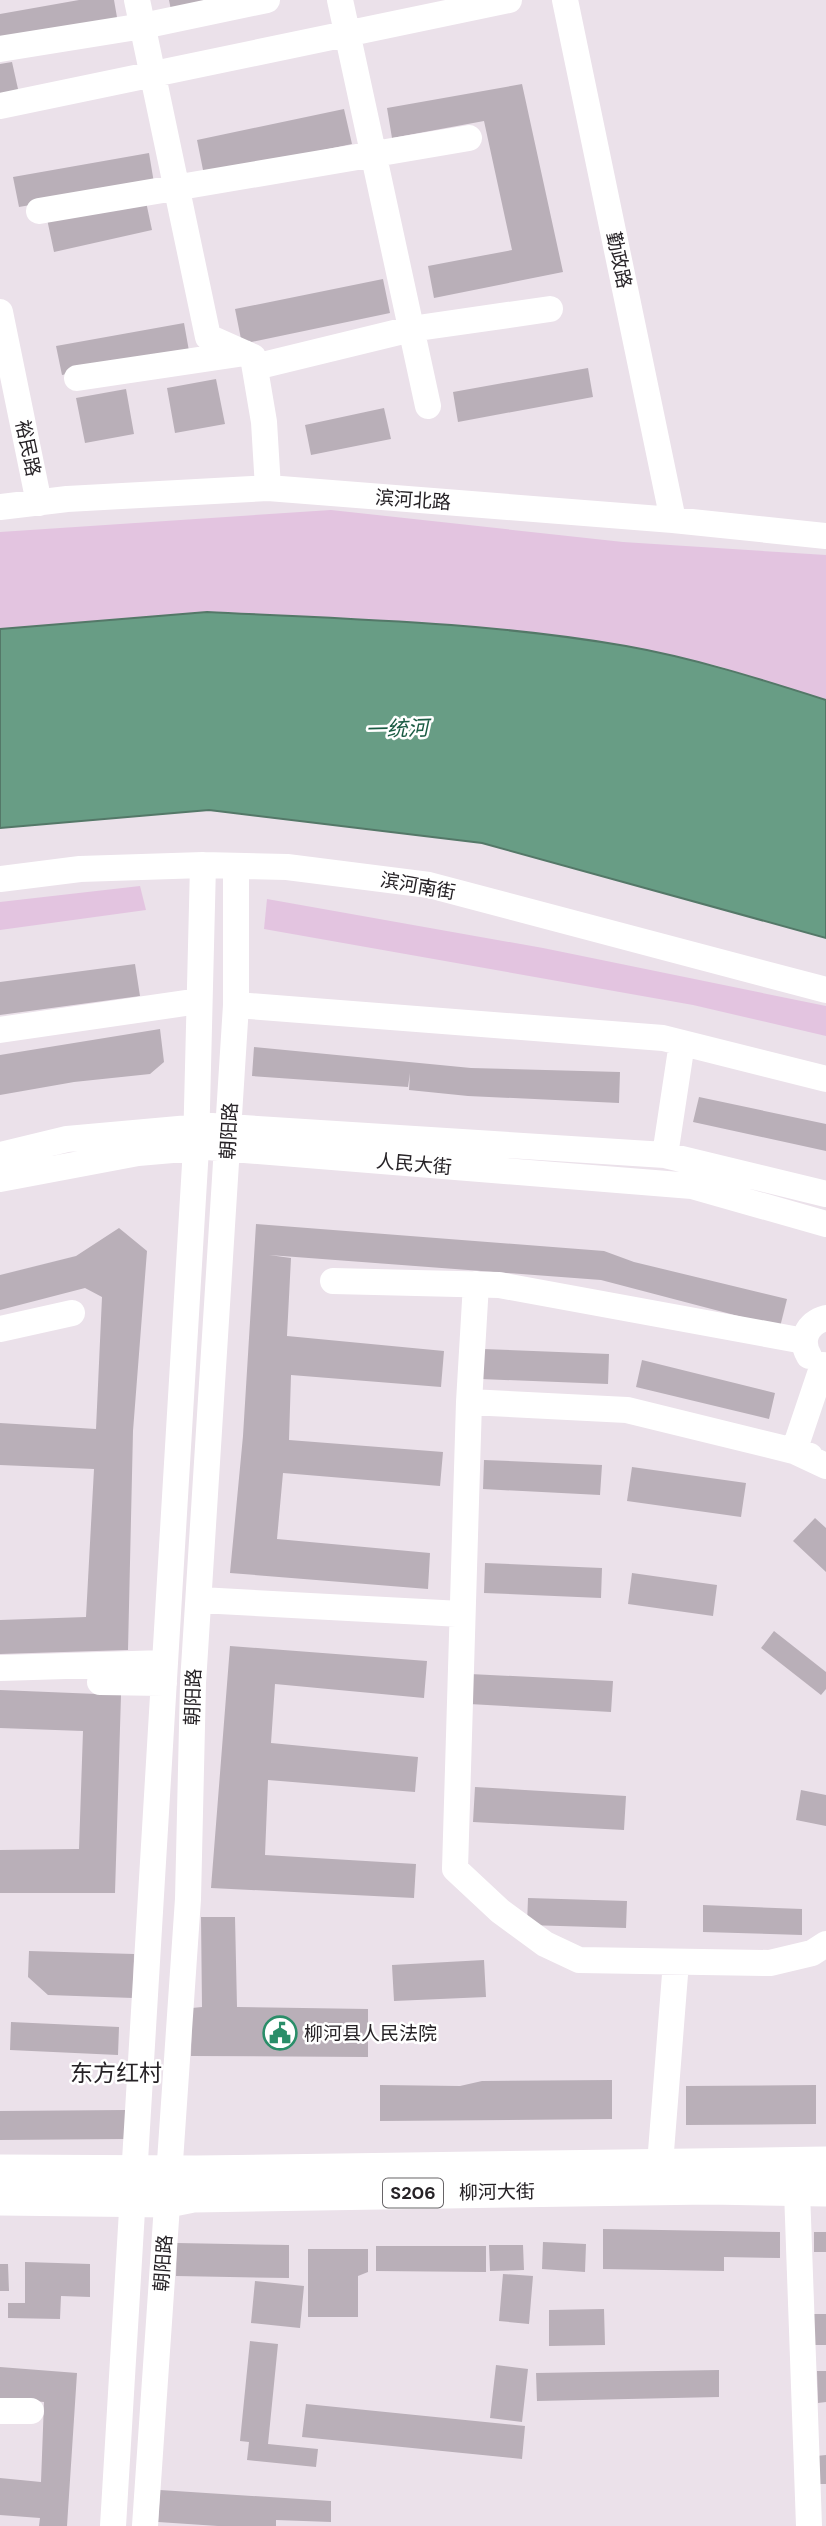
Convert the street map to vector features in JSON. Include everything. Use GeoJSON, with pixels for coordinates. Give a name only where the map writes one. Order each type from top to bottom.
{"type":"FeatureCollection","features":[{"type":"Feature","properties":{"kind":"main road","name":"柳河大街"},"geometry":{"type":"LineString","coordinates":[[169,2186],[196,2172],[826,2163]]}},
{"type":"Feature","properties":{"kind":"main road","name":"柳河大街"},"geometry":{"type":"LineString","coordinates":[[0,2171],[134,2186]]}},
{"type":"Feature","properties":{"kind":"main road","name":"柳河大街"},"geometry":{"type":"LineString","coordinates":[[0,2199],[134,2186],[169,2186],[193,2196],[709,2188],[812,2191]]}},
{"type":"Feature","properties":{"kind":"street"},"geometry":{"type":"LineString","coordinates":[[0,49],[140,13],[267,0]]}},
{"type":"Feature","properties":{"kind":"street"},"geometry":{"type":"LineString","coordinates":[[340,0],[428,406]]}},
{"type":"Feature","properties":{"kind":"street"},"geometry":{"type":"LineString","coordinates":[[0,106],[509,0]]}},
{"type":"Feature","properties":{"kind":"street","name":"勤政路"},"geometry":{"type":"LineString","coordinates":[[565,0],[673,520]]}},
{"type":"Feature","properties":{"kind":"street"},"geometry":{"type":"LineString","coordinates":[[140,13],[208,337],[250,360],[264,422],[268,488]]}},
{"type":"Feature","properties":{"kind":"street"},"geometry":{"type":"LineString","coordinates":[[39,211],[469,138]]}},
{"type":"Feature","properties":{"kind":"street"},"geometry":{"type":"LineString","coordinates":[[77,378],[250,360],[411,329],[550,309]]}},
{"type":"Feature","properties":{"kind":"street","name":"裕民路"},"geometry":{"type":"LineString","coordinates":[[0,312],[39,502]]}},
{"type":"Feature","properties":{"kind":"street","name":"滨河北路"},"geometry":{"type":"LineString","coordinates":[[0,507],[39,502],[268,488],[673,520],[826,536]]}},
{"type":"Feature","properties":{"kind":"street"},"geometry":{"type":"LineString","coordinates":[[113,2526],[197,1138],[203,865]]}},
{"type":"Feature","properties":{"kind":"street","name":"滨河南街"},"geometry":{"type":"LineString","coordinates":[[0,879],[80,869],[203,865],[287,867],[429,885],[826,990]]}},
{"type":"Feature","properties":{"kind":"street","name":"朝阳路"},"geometry":{"type":"LineString","coordinates":[[145,2526],[188,1899],[193,1683],[236,1005],[236,867]]}},
{"type":"Feature","properties":{"kind":"street"},"geometry":{"type":"LineString","coordinates":[[0,1030],[199,1000]]}},
{"type":"Feature","properties":{"kind":"street"},"geometry":{"type":"LineString","coordinates":[[236,1005],[663,1038],[826,1079]]}},
{"type":"Feature","properties":{"kind":"street"},"geometry":{"type":"LineString","coordinates":[[665,1155],[682,1043]]}},
{"type":"Feature","properties":{"kind":"street","name":"人民大街"},"geometry":{"type":"LineString","coordinates":[[0,1179],[138,1153],[197,1138]]}},
{"type":"Feature","properties":{"kind":"street","name":"人民大街"},"geometry":{"type":"LineString","coordinates":[[0,1155],[67,1139],[197,1138],[665,1155],[826,1194]]}},
{"type":"Feature","properties":{"kind":"street","name":"人民大街"},"geometry":{"type":"LineString","coordinates":[[228,1138],[692,1186],[826,1224]]}},
{"type":"Feature","properties":{"kind":"street"},"geometry":{"type":"LineString","coordinates":[[333,1281],[499,1285],[804,1341]]}},
{"type":"Feature","properties":{"kind":"street"},"geometry":{"type":"LineString","coordinates":[[476,1284],[461,1614],[455,1869],[500,1911],[545,1944],[579,1960],[770,1964],[812,1953],[826,1944]]}},
{"type":"Feature","properties":{"kind":"street"},"geometry":{"type":"LineString","coordinates":[[0,1329],[72,1312]]}},
{"type":"Feature","properties":{"kind":"street"},"geometry":{"type":"LineString","coordinates":[[794,1451],[825,1365],[806,1352],[804,1341],[813,1323],[826,1318]]}},
{"type":"Feature","properties":{"kind":"street"},"geometry":{"type":"LineString","coordinates":[[469,1402],[627,1410],[826,1460]]}},
{"type":"Feature","properties":{"kind":"street"},"geometry":{"type":"LineString","coordinates":[[794,1451],[826,1466]]}},
{"type":"Feature","properties":{"kind":"street"},"geometry":{"type":"LineString","coordinates":[[200,1600],[461,1614]]}},
{"type":"Feature","properties":{"kind":"street"},"geometry":{"type":"LineString","coordinates":[[0,1668],[164,1673]]}},
{"type":"Feature","properties":{"kind":"street"},"geometry":{"type":"LineString","coordinates":[[0,1682],[164,1673]]}},
{"type":"Feature","properties":{"kind":"street"},"geometry":{"type":"LineString","coordinates":[[660,2164],[676,1962]]}},
{"type":"Feature","properties":{"kind":"street"},"geometry":{"type":"LineString","coordinates":[[808,2526],[812,2191]]}},
{"type":"Feature","properties":{"kind":"street"},"geometry":{"type":"LineString","coordinates":[[0,2411],[31,2411]]}},
{"type":"Feature","properties":{"kind":"shaded area"},"geometry":{"type":"Polygon","coordinates":[[[331,510],[623,542],[826,555],[826,700],[718,666],[625,646],[207,612],[0,629],[0,532],[331,510]]]}},
{"type":"Feature","properties":{"kind":"shaded area"},"geometry":{"type":"Polygon","coordinates":[[[140,886],[146,910],[0,930],[0,902],[140,886]]]}},
{"type":"Feature","properties":{"kind":"shaded area"},"geometry":{"type":"Polygon","coordinates":[[[267,899],[543,948],[826,1006],[826,1036],[693,1005],[264,929],[267,899]]]}},
{"type":"Feature","properties":{"kind":"water","name":"一统河"},"geometry":{"type":"Polygon","coordinates":[[[207,612],[417,623],[574,638],[677,657],[826,700],[826,938],[482,843],[209,810],[0,828],[0,629],[207,612]]]}},
{"type":"Feature","properties":{"kind":"building"},"geometry":{"type":"Polygon","coordinates":[[[79,0],[114,0],[118,23],[0,45],[0,14],[79,0]]]}},
{"type":"Feature","properties":{"kind":"building"},"geometry":{"type":"Polygon","coordinates":[[[169,0],[238,0],[172,15],[169,0]]]}},
{"type":"Feature","properties":{"kind":"building"},"geometry":{"type":"Polygon","coordinates":[[[12,62],[20,98],[0,102],[0,64],[12,62]]]}},
{"type":"Feature","properties":{"kind":"building"},"geometry":{"type":"Polygon","coordinates":[[[522,84],[563,272],[434,298],[428,266],[512,250],[484,121],[392,138],[387,108],[522,84]]]}},
{"type":"Feature","properties":{"kind":"building"},"geometry":{"type":"Polygon","coordinates":[[[344,109],[352,144],[204,175],[197,140],[344,109]]]}},
{"type":"Feature","properties":{"kind":"building"},"geometry":{"type":"Polygon","coordinates":[[[149,153],[154,183],[19,207],[13,177],[149,153]]]}},
{"type":"Feature","properties":{"kind":"building"},"geometry":{"type":"Polygon","coordinates":[[[145,197],[152,230],[54,252],[47,219],[145,197]]]}},
{"type":"Feature","properties":{"kind":"building"},"geometry":{"type":"Polygon","coordinates":[[[383,279],[390,313],[242,344],[235,309],[383,279]]]}},
{"type":"Feature","properties":{"kind":"building"},"geometry":{"type":"Polygon","coordinates":[[[184,323],[189,351],[62,375],[56,346],[184,323]]]}},
{"type":"Feature","properties":{"kind":"building"},"geometry":{"type":"Polygon","coordinates":[[[588,368],[593,397],[458,422],[453,392],[588,368]]]}},
{"type":"Feature","properties":{"kind":"building"},"geometry":{"type":"Polygon","coordinates":[[[216,379],[225,424],[175,433],[167,388],[216,379]]]}},
{"type":"Feature","properties":{"kind":"building"},"geometry":{"type":"Polygon","coordinates":[[[126,389],[134,434],[85,443],[76,398],[126,389]]]}},
{"type":"Feature","properties":{"kind":"building"},"geometry":{"type":"Polygon","coordinates":[[[384,408],[391,439],[311,455],[305,425],[384,408]]]}},
{"type":"Feature","properties":{"kind":"building"},"geometry":{"type":"Polygon","coordinates":[[[135,964],[140,996],[0,1015],[0,982],[135,964]]]}},
{"type":"Feature","properties":{"kind":"building"},"geometry":{"type":"Polygon","coordinates":[[[160,1029],[164,1062],[150,1074],[74,1082],[0,1095],[0,1055],[160,1029]]]}},
{"type":"Feature","properties":{"kind":"building"},"geometry":{"type":"Polygon","coordinates":[[[254,1047],[471,1068],[620,1072],[619,1103],[468,1096],[409,1090],[410,1073],[408,1087],[252,1076],[254,1047]]]}},
{"type":"Feature","properties":{"kind":"building"},"geometry":{"type":"Polygon","coordinates":[[[699,1097],[826,1124],[826,1151],[693,1122],[699,1097]]]}},
{"type":"Feature","properties":{"kind":"building"},"geometry":{"type":"Polygon","coordinates":[[[256,1224],[604,1251],[634,1262],[787,1299],[780,1327],[601,1280],[269,1255],[291,1258],[287,1336],[444,1351],[441,1387],[291,1375],[289,1440],[443,1452],[440,1486],[283,1473],[277,1539],[430,1553],[428,1589],[230,1573],[243,1436],[256,1224]]]}},
{"type":"Feature","properties":{"kind":"building"},"geometry":{"type":"Polygon","coordinates":[[[119,1228],[147,1251],[133,1431],[128,1650],[0,1654],[0,1620],[86,1617],[94,1469],[0,1465],[0,1423],[96,1429],[102,1297],[85,1288],[0,1310],[0,1275],[76,1256],[119,1228]]]}},
{"type":"Feature","properties":{"kind":"building"},"geometry":{"type":"Polygon","coordinates":[[[483,1349],[609,1354],[608,1384],[481,1379],[483,1349]]]}},
{"type":"Feature","properties":{"kind":"building"},"geometry":{"type":"Polygon","coordinates":[[[642,1360],[775,1393],[769,1419],[636,1387],[642,1360]]]}},
{"type":"Feature","properties":{"kind":"building"},"geometry":{"type":"Polygon","coordinates":[[[484,1460],[602,1465],[600,1495],[483,1489],[484,1460]]]}},
{"type":"Feature","properties":{"kind":"building"},"geometry":{"type":"Polygon","coordinates":[[[632,1467],[746,1483],[741,1517],[627,1501],[632,1467]]]}},
{"type":"Feature","properties":{"kind":"building"},"geometry":{"type":"Polygon","coordinates":[[[815,1518],[826,1528],[826,1572],[793,1541],[815,1518]]]}},
{"type":"Feature","properties":{"kind":"building"},"geometry":{"type":"Polygon","coordinates":[[[485,1563],[602,1568],[601,1598],[484,1593],[485,1563]]]}},
{"type":"Feature","properties":{"kind":"building"},"geometry":{"type":"Polygon","coordinates":[[[632,1573],[717,1585],[713,1616],[628,1604],[632,1573]]]}},
{"type":"Feature","properties":{"kind":"building"},"geometry":{"type":"Polygon","coordinates":[[[774,1631],[826,1672],[826,1689],[821,1695],[761,1648],[774,1631]]]}},
{"type":"Feature","properties":{"kind":"building"},"geometry":{"type":"Polygon","coordinates":[[[230,1646],[427,1661],[424,1698],[275,1684],[271,1743],[418,1757],[415,1792],[268,1780],[265,1855],[416,1864],[414,1898],[211,1888],[230,1646]]]}},
{"type":"Feature","properties":{"kind":"building"},"geometry":{"type":"Polygon","coordinates":[[[470,1674],[613,1681],[611,1712],[469,1704],[470,1674]]]}},
{"type":"Feature","properties":{"kind":"building"},"geometry":{"type":"Polygon","coordinates":[[[0,1690],[121,1695],[115,1893],[0,1893],[0,1850],[79,1849],[83,1731],[0,1728],[0,1690]]]}},
{"type":"Feature","properties":{"kind":"building"},"geometry":{"type":"Polygon","coordinates":[[[475,1787],[626,1796],[624,1830],[473,1822],[475,1787]]]}},
{"type":"Feature","properties":{"kind":"building"},"geometry":{"type":"Polygon","coordinates":[[[801,1790],[826,1795],[826,1826],[796,1820],[801,1790]]]}},
{"type":"Feature","properties":{"kind":"building"},"geometry":{"type":"Polygon","coordinates":[[[528,1898],[627,1901],[626,1928],[527,1925],[528,1898]]]}},
{"type":"Feature","properties":{"kind":"building"},"geometry":{"type":"Polygon","coordinates":[[[703,1905],[802,1909],[802,1935],[703,1932],[703,1905]]]}},
{"type":"Feature","properties":{"kind":"building","name":"柳河县人民法院"},"geometry":{"type":"Polygon","coordinates":[[[201,1917],[235,1917],[237,2007],[368,2009],[368,2057],[191,2056],[192,2008],[202,2007],[201,1917]]]}},
{"type":"Feature","properties":{"kind":"building"},"geometry":{"type":"Polygon","coordinates":[[[29,1951],[134,1954],[133,1998],[48,1995],[28,1977],[29,1951]]]}},
{"type":"Feature","properties":{"kind":"building"},"geometry":{"type":"Polygon","coordinates":[[[484,1960],[486,1997],[394,2001],[392,1965],[484,1960]]]}},
{"type":"Feature","properties":{"kind":"building"},"geometry":{"type":"Polygon","coordinates":[[[11,2022],[119,2027],[118,2055],[10,2050],[11,2022]]]}},
{"type":"Feature","properties":{"kind":"building"},"geometry":{"type":"Polygon","coordinates":[[[612,2080],[612,2119],[380,2121],[380,2085],[460,2086],[482,2081],[612,2080]]]}},
{"type":"Feature","properties":{"kind":"building"},"geometry":{"type":"Polygon","coordinates":[[[816,2085],[816,2124],[686,2125],[686,2086],[816,2085]]]}},
{"type":"Feature","properties":{"kind":"building"},"geometry":{"type":"Polygon","coordinates":[[[125,2110],[125,2139],[0,2140],[0,2111],[125,2110]]]}},
{"type":"Feature","properties":{"kind":"building"},"geometry":{"type":"Polygon","coordinates":[[[603,2229],[780,2232],[780,2258],[724,2257],[724,2271],[603,2269],[603,2229]]]}},
{"type":"Feature","properties":{"kind":"building"},"geometry":{"type":"Polygon","coordinates":[[[814,2232],[826,2232],[826,2252],[814,2252],[814,2232]]]}},
{"type":"Feature","properties":{"kind":"building"},"geometry":{"type":"Polygon","coordinates":[[[543,2242],[586,2244],[585,2272],[542,2269],[543,2242]]]}},
{"type":"Feature","properties":{"kind":"building"},"geometry":{"type":"Polygon","coordinates":[[[177,2243],[289,2245],[289,2278],[176,2276],[177,2243]]]}},
{"type":"Feature","properties":{"kind":"building"},"geometry":{"type":"Polygon","coordinates":[[[489,2245],[523,2245],[524,2270],[490,2271],[489,2245]]]}},
{"type":"Feature","properties":{"kind":"building"},"geometry":{"type":"Polygon","coordinates":[[[376,2246],[486,2246],[486,2272],[376,2271],[376,2246]]]}},
{"type":"Feature","properties":{"kind":"building"},"geometry":{"type":"Polygon","coordinates":[[[308,2249],[368,2249],[368,2272],[358,2276],[358,2317],[308,2317],[308,2249]]]}},
{"type":"Feature","properties":{"kind":"building"},"geometry":{"type":"Polygon","coordinates":[[[25,2262],[90,2264],[90,2297],[61,2296],[60,2319],[8,2318],[8,2303],[25,2303],[25,2262]]]}},
{"type":"Feature","properties":{"kind":"building"},"geometry":{"type":"Polygon","coordinates":[[[0,2264],[8,2264],[9,2291],[0,2291],[0,2264]]]}},
{"type":"Feature","properties":{"kind":"building"},"geometry":{"type":"Polygon","coordinates":[[[503,2274],[533,2276],[529,2324],[499,2321],[503,2274]]]}},
{"type":"Feature","properties":{"kind":"building"},"geometry":{"type":"Polygon","coordinates":[[[255,2281],[304,2286],[300,2328],[251,2323],[255,2281]]]}},
{"type":"Feature","properties":{"kind":"building"},"geometry":{"type":"Polygon","coordinates":[[[604,2309],[605,2345],[549,2346],[549,2310],[604,2309]]]}},
{"type":"Feature","properties":{"kind":"building"},"geometry":{"type":"Polygon","coordinates":[[[813,2314],[826,2314],[826,2345],[813,2345],[813,2314]]]}},
{"type":"Feature","properties":{"kind":"building"},"geometry":{"type":"Polygon","coordinates":[[[250,2341],[278,2344],[268,2444],[318,2449],[316,2467],[247,2460],[249,2442],[240,2441],[250,2341]]]}},
{"type":"Feature","properties":{"kind":"building"},"geometry":{"type":"Polygon","coordinates":[[[496,2365],[528,2369],[522,2422],[490,2418],[496,2365]]]}},
{"type":"Feature","properties":{"kind":"building"},"geometry":{"type":"Polygon","coordinates":[[[0,2367],[77,2373],[67,2526],[39,2526],[40,2518],[0,2515],[0,2478],[41,2482],[44,2402],[0,2398],[0,2367]]]}},
{"type":"Feature","properties":{"kind":"building"},"geometry":{"type":"Polygon","coordinates":[[[719,2370],[719,2397],[537,2401],[536,2373],[719,2370]]]}},
{"type":"Feature","properties":{"kind":"building"},"geometry":{"type":"Polygon","coordinates":[[[817,2371],[826,2371],[826,2402],[818,2403],[817,2371]]]}},
{"type":"Feature","properties":{"kind":"building"},"geometry":{"type":"Polygon","coordinates":[[[306,2404],[525,2426],[522,2459],[302,2437],[306,2404]]]}},
{"type":"Feature","properties":{"kind":"building"},"geometry":{"type":"Polygon","coordinates":[[[826,2455],[826,2484],[817,2484],[816,2456],[826,2455]]]}},
{"type":"Feature","properties":{"kind":"building"},"geometry":{"type":"Polygon","coordinates":[[[160,2490],[331,2501],[331,2522],[276,2520],[276,2526],[218,2526],[158,2522],[160,2490]]]}},
{"type":"Feature","properties":{"kind":"place","name":"柳河县人民法院"},"geometry":{"type":"Point","coordinates":[280,2033]}},
{"type":"Feature","properties":{"kind":"district","name":"东方红村"},"geometry":{"type":"Point","coordinates":[116,2073]}}]}
